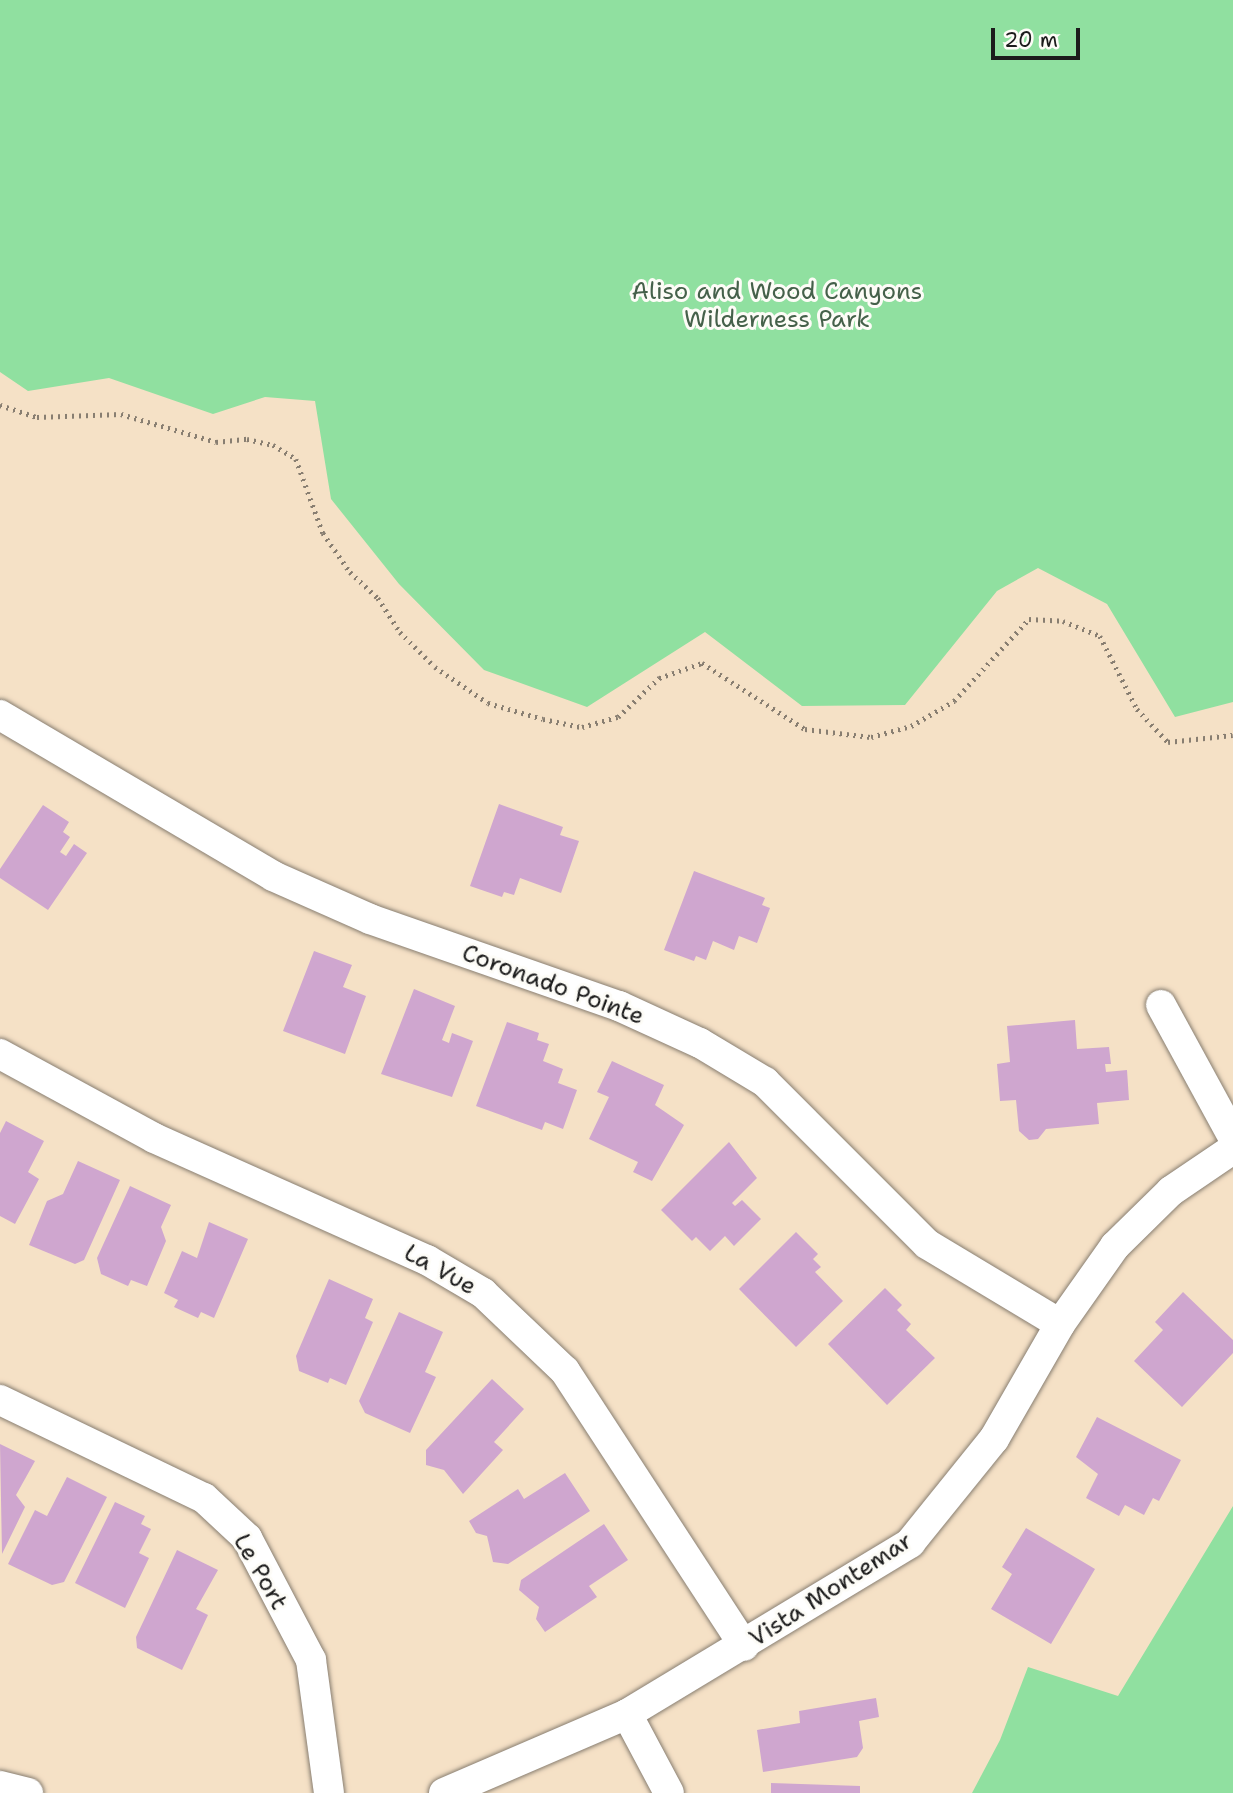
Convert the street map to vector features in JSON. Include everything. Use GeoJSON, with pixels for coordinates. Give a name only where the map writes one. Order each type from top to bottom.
{"type":"FeatureCollection","features":[{"type":"Feature","properties":{"kind":"street","name":"Coronado Pointe"},"geometry":{"type":"LineString","coordinates":[[0,715],[273,876],[370,919],[618,1006],[700,1043],[765,1082],[927,1244],[1060,1324]]}},
{"type":"Feature","properties":{"kind":"street"},"geometry":{"type":"LineString","coordinates":[[1161,1005],[1233,1137]]}},
{"type":"Feature","properties":{"kind":"street","name":"La Vue"},"geometry":{"type":"LineString","coordinates":[[0,1054],[154,1138],[427,1260],[482,1293],[565,1371],[744,1646]]}},
{"type":"Feature","properties":{"kind":"street","name":"Vista Montemar"},"geometry":{"type":"LineString","coordinates":[[444,1793],[627,1714],[744,1646],[910,1543],[994,1439],[1060,1324],[1115,1246],[1171,1191],[1233,1149]]}},
{"type":"Feature","properties":{"kind":"street","name":"Le Port"},"geometry":{"type":"LineString","coordinates":[[0,1400],[204,1498],[247,1538],[311,1660],[329,1793]]}},
{"type":"Feature","properties":{"kind":"street"},"geometry":{"type":"LineString","coordinates":[[627,1714],[669,1793]]}},
{"type":"Feature","properties":{"kind":"street"},"geometry":{"type":"LineString","coordinates":[[0,1786],[28,1793]]}},
{"type":"Feature","properties":{"kind":"path"},"geometry":{"type":"LineString","coordinates":[[0,405],[37,417],[121,414],[216,442],[247,439],[273,445],[296,459],[323,533],[350,572],[378,598],[400,632],[435,667],[488,703],[543,719],[582,727],[618,717],[659,678],[702,663],[805,729],[871,737],[911,726],[954,701],[1029,619],[1063,621],[1100,636],[1137,709],[1168,742],[1233,735]]}},
{"type":"Feature","properties":{"kind":"green space","name":"Aliso and Wood Canyons Wilderness Park"},"geometry":{"type":"Polygon","coordinates":[[[0,0],[1233,0],[1233,702],[1175,717],[1107,604],[1038,568],[997,591],[905,705],[802,706],[705,632],[587,707],[484,670],[399,584],[331,499],[315,401],[265,397],[213,414],[109,378],[28,391],[0,372],[0,0]]]}},
{"type":"Feature","properties":{"kind":"green space"},"geometry":{"type":"Polygon","coordinates":[[[1233,1506],[1233,1793],[972,1793],[1000,1740],[1028,1667],[1118,1696],[1233,1506]]]}},
{"type":"Feature","properties":{"kind":"building"},"geometry":{"type":"Polygon","coordinates":[[[499,804],[563,827],[560,835],[579,841],[561,893],[520,878],[514,895],[504,892],[502,897],[470,886],[499,804]]]}},
{"type":"Feature","properties":{"kind":"building"},"geometry":{"type":"Polygon","coordinates":[[[43,805],[69,822],[63,832],[70,837],[60,852],[66,856],[74,844],[87,853],[48,910],[0,878],[0,869],[43,805]]]}},
{"type":"Feature","properties":{"kind":"building"},"geometry":{"type":"Polygon","coordinates":[[[694,871],[765,898],[762,905],[770,908],[757,943],[739,936],[734,950],[713,941],[706,960],[696,956],[694,961],[664,950],[694,871]]]}},
{"type":"Feature","properties":{"kind":"building"},"geometry":{"type":"Polygon","coordinates":[[[314,951],[352,965],[343,987],[366,996],[345,1054],[283,1031],[314,951]]]}},
{"type":"Feature","properties":{"kind":"building"},"geometry":{"type":"Polygon","coordinates":[[[414,989],[455,1006],[442,1040],[449,1043],[452,1033],[473,1041],[452,1097],[381,1074],[414,989]]]}},
{"type":"Feature","properties":{"kind":"building"},"geometry":{"type":"Polygon","coordinates":[[[1075,1020],[1077,1049],[1109,1047],[1111,1064],[1105,1064],[1106,1072],[1127,1070],[1129,1100],[1097,1103],[1099,1124],[1046,1129],[1038,1139],[1029,1140],[1019,1131],[1016,1100],[1000,1101],[997,1064],[1010,1062],[1007,1026],[1075,1020]]]}},
{"type":"Feature","properties":{"kind":"building"},"geometry":{"type":"Polygon","coordinates":[[[507,1022],[539,1033],[537,1040],[549,1044],[543,1061],[563,1069],[558,1083],[577,1090],[563,1129],[545,1122],[542,1130],[476,1106],[507,1022]]]}},
{"type":"Feature","properties":{"kind":"building"},"geometry":{"type":"Polygon","coordinates":[[[612,1061],[664,1085],[655,1105],[684,1125],[652,1181],[633,1172],[638,1162],[589,1139],[609,1097],[597,1092],[612,1061]]]}},
{"type":"Feature","properties":{"kind":"building"},"geometry":{"type":"Polygon","coordinates":[[[6,1121],[44,1141],[28,1172],[39,1179],[15,1224],[0,1216],[0,1133],[6,1121]]]}},
{"type":"Feature","properties":{"kind":"building"},"geometry":{"type":"Polygon","coordinates":[[[729,1142],[757,1178],[732,1203],[735,1206],[742,1200],[761,1219],[734,1246],[725,1236],[710,1251],[696,1237],[692,1241],[661,1210],[729,1142]]]}},
{"type":"Feature","properties":{"kind":"building"},"geometry":{"type":"Polygon","coordinates":[[[78,1161],[120,1180],[84,1260],[75,1264],[29,1245],[47,1201],[63,1194],[78,1161]]]}},
{"type":"Feature","properties":{"kind":"building"},"geometry":{"type":"Polygon","coordinates":[[[130,1186],[171,1205],[161,1227],[166,1241],[147,1286],[131,1280],[128,1286],[101,1274],[97,1258],[130,1186]]]}},
{"type":"Feature","properties":{"kind":"building"},"geometry":{"type":"Polygon","coordinates":[[[209,1222],[248,1239],[214,1318],[201,1312],[198,1318],[174,1307],[178,1300],[164,1293],[182,1251],[197,1258],[209,1222]]]}},
{"type":"Feature","properties":{"kind":"building"},"geometry":{"type":"Polygon","coordinates":[[[796,1232],[818,1254],[813,1259],[821,1267],[815,1272],[843,1301],[796,1347],[739,1289],[796,1232]]]}},
{"type":"Feature","properties":{"kind":"building"},"geometry":{"type":"Polygon","coordinates":[[[329,1279],[373,1299],[365,1318],[373,1322],[346,1385],[330,1378],[328,1383],[299,1371],[296,1356],[329,1279]]]}},
{"type":"Feature","properties":{"kind":"building"},"geometry":{"type":"Polygon","coordinates":[[[885,1288],[902,1305],[897,1310],[911,1324],[906,1330],[935,1358],[887,1405],[828,1344],[885,1288]]]}},
{"type":"Feature","properties":{"kind":"building"},"geometry":{"type":"Polygon","coordinates":[[[1183,1292],[1233,1340],[1233,1353],[1182,1407],[1134,1361],[1163,1330],[1155,1322],[1183,1292]]]}},
{"type":"Feature","properties":{"kind":"building"},"geometry":{"type":"Polygon","coordinates":[[[399,1312],[443,1332],[425,1372],[436,1377],[410,1433],[365,1413],[359,1401],[399,1312]]]}},
{"type":"Feature","properties":{"kind":"building"},"geometry":{"type":"Polygon","coordinates":[[[492,1379],[524,1409],[494,1442],[503,1450],[463,1494],[444,1470],[426,1465],[426,1450],[492,1379]]]}},
{"type":"Feature","properties":{"kind":"building"},"geometry":{"type":"Polygon","coordinates":[[[1097,1417],[1181,1460],[1159,1501],[1153,1498],[1144,1515],[1125,1505],[1119,1516],[1086,1498],[1098,1474],[1076,1457],[1097,1417]]]}},
{"type":"Feature","properties":{"kind":"building"},"geometry":{"type":"Polygon","coordinates":[[[0,1444],[35,1461],[16,1495],[25,1507],[2,1554],[0,1444]]]}},
{"type":"Feature","properties":{"kind":"building"},"geometry":{"type":"Polygon","coordinates":[[[565,1473],[590,1511],[508,1564],[493,1562],[487,1536],[476,1533],[469,1521],[518,1489],[524,1499],[565,1473]]]}},
{"type":"Feature","properties":{"kind":"building"},"geometry":{"type":"Polygon","coordinates":[[[67,1477],[107,1497],[64,1582],[52,1585],[8,1564],[35,1510],[47,1516],[67,1477]]]}},
{"type":"Feature","properties":{"kind":"building"},"geometry":{"type":"Polygon","coordinates":[[[115,1502],[145,1516],[141,1524],[151,1529],[139,1553],[149,1558],[125,1608],[75,1583],[115,1502]]]}},
{"type":"Feature","properties":{"kind":"building"},"geometry":{"type":"Polygon","coordinates":[[[604,1524],[628,1560],[589,1586],[597,1597],[545,1632],[536,1619],[539,1607],[519,1590],[521,1580],[604,1524]]]}},
{"type":"Feature","properties":{"kind":"building"},"geometry":{"type":"Polygon","coordinates":[[[1026,1528],[1095,1569],[1051,1644],[991,1609],[1012,1574],[1002,1567],[1026,1528]]]}},
{"type":"Feature","properties":{"kind":"building"},"geometry":{"type":"Polygon","coordinates":[[[177,1550],[218,1570],[196,1609],[208,1615],[182,1670],[137,1648],[136,1637],[177,1550]]]}},
{"type":"Feature","properties":{"kind":"building"},"geometry":{"type":"Polygon","coordinates":[[[876,1698],[879,1717],[859,1721],[863,1748],[857,1757],[763,1772],[757,1730],[800,1723],[799,1711],[876,1698]]]}},
{"type":"Feature","properties":{"kind":"building"},"geometry":{"type":"Polygon","coordinates":[[[771,1783],[860,1786],[860,1793],[771,1793],[771,1783]]]}}]}
